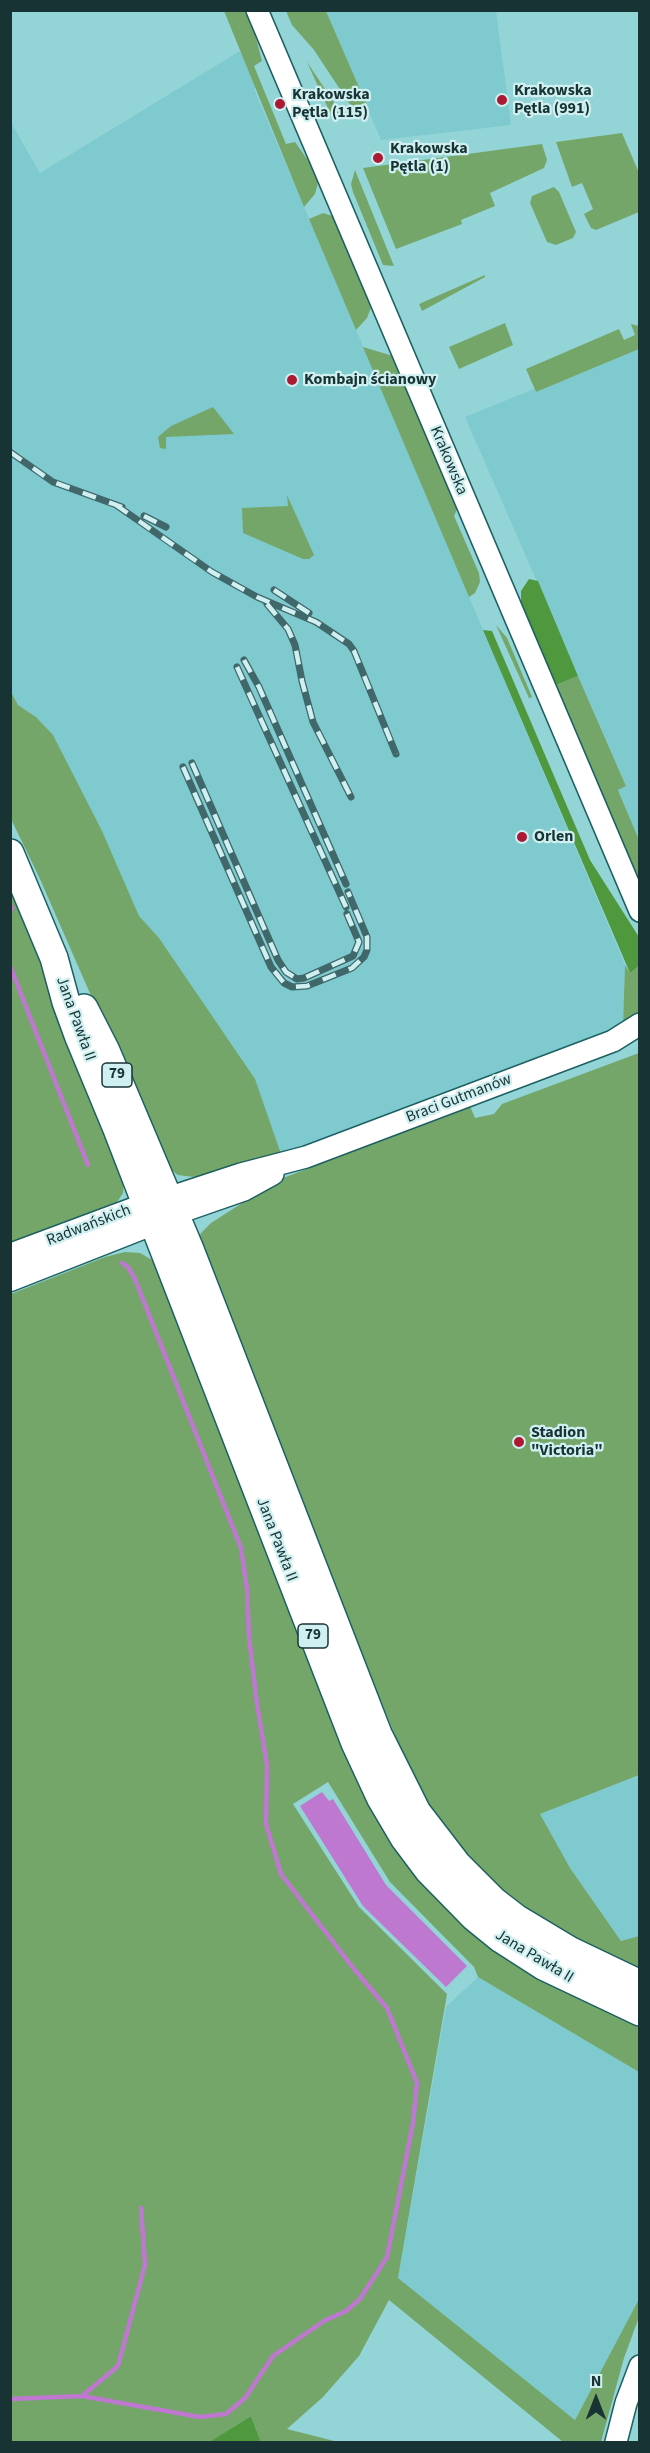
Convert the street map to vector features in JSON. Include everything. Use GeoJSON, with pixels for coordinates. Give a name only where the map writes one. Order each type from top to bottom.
{"type":"FeatureCollection","features":[{"type":"Feature","properties":{"kind":"main road","name":"Jana Pawła II"},"geometry":{"type":"LineString","coordinates":[[10,853],[54,958],[78,1035],[161,1210],[378,1734],[417,1812],[457,1864],[494,1901],[516,1918],[571,1952],[639,1984]]}},
{"type":"Feature","properties":{"kind":"main road","name":"Radwańskich"},"geometry":{"type":"LineString","coordinates":[[10,1280],[117,1238],[161,1210]]}},
{"type":"Feature","properties":{"kind":"main road","name":"Radwańskich"},"geometry":{"type":"LineString","coordinates":[[10,1256],[161,1210]]}},
{"type":"Feature","properties":{"kind":"main road"},"geometry":{"type":"LineString","coordinates":[[117,1238],[177,1250]]}},
{"type":"Feature","properties":{"kind":"main road","name":"Jana Pawła II"},"geometry":{"type":"LineString","coordinates":[[177,1250],[355,1743],[381,1799],[400,1832],[428,1870],[450,1894],[501,1939],[556,1973],[639,2012]]}},
{"type":"Feature","properties":{"kind":"street","name":"Krakowska"},"geometry":{"type":"LineString","coordinates":[[257,10],[639,911]]}},
{"type":"Feature","properties":{"kind":"street","name":"Braci Gutmanów"},"geometry":{"type":"LineString","coordinates":[[613,1041],[639,1024]]}},
{"type":"Feature","properties":{"kind":"street","name":"Braci Gutmanów"},"geometry":{"type":"LineString","coordinates":[[161,1210],[241,1174],[306,1157],[613,1041],[639,1037]]}},
{"type":"Feature","properties":{"kind":"street","name":"Braci Gutmanów"},"geometry":{"type":"LineString","coordinates":[[161,1210],[205,1203],[244,1190],[306,1157]]}},
{"type":"Feature","properties":{"kind":"street"},"geometry":{"type":"LineString","coordinates":[[177,1250],[205,1203]]}},
{"type":"Feature","properties":{"kind":"street"},"geometry":{"type":"LineString","coordinates":[[616,2442],[639,2366]]}},
{"type":"Feature","properties":{"kind":"shaded area"},"geometry":{"type":"Polygon","coordinates":[[[326,11],[496,11],[511,125],[381,140],[326,11]]]}},
{"type":"Feature","properties":{"kind":"shaded area"},"geometry":{"type":"Polygon","coordinates":[[[240,51],[256,87],[254,89],[625,965],[623,1025],[591,1040],[442,1094],[366,1125],[281,1154],[138,917],[102,833],[53,735],[36,717],[18,705],[11,692],[10,121],[40,173],[240,51]]]}},
{"type":"Feature","properties":{"kind":"shaded area"},"geometry":{"type":"Polygon","coordinates":[[[639,349],[639,840],[618,789],[626,785],[465,417],[534,389],[536,392],[639,349]]]}},
{"type":"Feature","properties":{"kind":"shaded area"},"geometry":{"type":"Polygon","coordinates":[[[639,1775],[639,1950],[621,1941],[570,1868],[540,1814],[639,1775]]]}},
{"type":"Feature","properties":{"kind":"shaded area"},"geometry":{"type":"Polygon","coordinates":[[[322,1792],[329,1801],[333,1799],[386,1885],[467,1966],[446,1987],[363,1906],[300,1806],[322,1792]]]}},
{"type":"Feature","properties":{"kind":"shaded area"},"geometry":{"type":"Polygon","coordinates":[[[478,1977],[639,2072],[639,2299],[575,2420],[398,2278],[446,2007],[478,1977]]]}},
{"type":"Feature","properties":{"kind":"green space"},"geometry":{"type":"Polygon","coordinates":[[[224,11],[249,11],[262,61],[254,66],[286,144],[295,142],[317,173],[318,183],[315,194],[304,207],[224,11]]]}},
{"type":"Feature","properties":{"kind":"green space"},"geometry":{"type":"Polygon","coordinates":[[[286,11],[326,11],[368,108],[356,111],[353,109],[314,50],[292,25],[286,11]]]}},
{"type":"Feature","properties":{"kind":"green space"},"geometry":{"type":"Polygon","coordinates":[[[307,62],[341,113],[332,117],[307,62]]]}},
{"type":"Feature","properties":{"kind":"green space"},"geometry":{"type":"Polygon","coordinates":[[[622,133],[639,173],[639,212],[596,230],[591,228],[584,214],[593,209],[582,183],[572,187],[556,142],[622,133]]]}},
{"type":"Feature","properties":{"kind":"green space"},"geometry":{"type":"Polygon","coordinates":[[[542,144],[547,160],[544,168],[490,193],[495,206],[461,220],[462,224],[396,249],[363,168],[542,144]]]}},
{"type":"Feature","properties":{"kind":"green space"},"geometry":{"type":"Polygon","coordinates":[[[355,170],[394,266],[383,265],[353,192],[351,184],[355,170]]]}},
{"type":"Feature","properties":{"kind":"green space"},"geometry":{"type":"Polygon","coordinates":[[[554,187],[559,192],[576,232],[573,238],[556,245],[547,242],[530,203],[532,196],[554,187]]]}},
{"type":"Feature","properties":{"kind":"green space"},"geometry":{"type":"Polygon","coordinates":[[[323,213],[336,217],[372,305],[367,318],[356,330],[309,219],[323,213]]]}},
{"type":"Feature","properties":{"kind":"green space"},"geometry":{"type":"Polygon","coordinates":[[[485,275],[485,277],[422,311],[419,304],[485,275]]]}},
{"type":"Feature","properties":{"kind":"green space"},"geometry":{"type":"Polygon","coordinates":[[[505,323],[513,345],[459,369],[449,347],[505,323]]]}},
{"type":"Feature","properties":{"kind":"green space"},"geometry":{"type":"Polygon","coordinates":[[[631,324],[639,326],[639,349],[536,392],[526,369],[619,329],[624,340],[635,335],[631,324]]]}},
{"type":"Feature","properties":{"kind":"green space"},"geometry":{"type":"Polygon","coordinates":[[[363,347],[393,356],[458,507],[454,516],[479,573],[480,582],[475,593],[469,597],[363,347]]]}},
{"type":"Feature","properties":{"kind":"green space"},"geometry":{"type":"Polygon","coordinates":[[[213,407],[234,434],[166,437],[166,449],[160,448],[158,437],[171,426],[213,407]]]}},
{"type":"Feature","properties":{"kind":"green space"},"geometry":{"type":"Polygon","coordinates":[[[287,495],[314,555],[309,559],[303,559],[243,533],[242,508],[288,506],[287,495]]]}},
{"type":"Feature","properties":{"kind":"green space"},"geometry":{"type":"Polygon","coordinates":[[[529,579],[538,581],[578,676],[556,685],[521,604],[521,591],[529,579]]]}},
{"type":"Feature","properties":{"kind":"green space"},"geometry":{"type":"Polygon","coordinates":[[[496,625],[507,638],[532,697],[529,698],[496,625]]]}},
{"type":"Feature","properties":{"kind":"green space"},"geometry":{"type":"Polygon","coordinates":[[[483,630],[492,631],[590,860],[639,937],[639,966],[630,973],[483,630]]]}},
{"type":"Feature","properties":{"kind":"green space"},"geometry":{"type":"Polygon","coordinates":[[[578,676],[626,786],[618,790],[639,840],[639,881],[556,685],[578,676]]]}},
{"type":"Feature","properties":{"kind":"green space"},"geometry":{"type":"Polygon","coordinates":[[[11,692],[18,705],[36,717],[53,735],[102,831],[139,916],[159,938],[255,1079],[281,1154],[194,1177],[178,1175],[165,1165],[40,879],[11,819],[11,692]]]}},
{"type":"Feature","properties":{"kind":"green space"},"geometry":{"type":"Polygon","coordinates":[[[10,881],[124,1180],[123,1193],[117,1202],[11,1243],[10,881]]]}},
{"type":"Feature","properties":{"kind":"green space"},"geometry":{"type":"Polygon","coordinates":[[[625,965],[630,973],[639,966],[639,1018],[623,1025],[625,965]]]}},
{"type":"Feature","properties":{"kind":"green space","name":"Stadion \"Victoria\""},"geometry":{"type":"Polygon","coordinates":[[[639,1053],[639,1775],[540,1814],[570,1868],[621,1941],[639,1936],[639,1970],[557,1932],[502,1893],[456,1847],[419,1795],[200,1253],[198,1241],[201,1233],[211,1223],[278,1180],[470,1106],[475,1118],[494,1114],[502,1104],[639,1053]]]}},
{"type":"Feature","properties":{"kind":"green space"},"geometry":{"type":"Polygon","coordinates":[[[125,1252],[140,1253],[154,1261],[409,1864],[639,2024],[639,2072],[478,1977],[474,1967],[390,1882],[328,1782],[293,1804],[359,1907],[447,1994],[398,2278],[575,2420],[639,2299],[639,2317],[624,2358],[601,2442],[563,2442],[389,2300],[359,2356],[323,2397],[287,2429],[338,2442],[261,2442],[251,2416],[209,2442],[11,2442],[11,1294],[105,1257],[125,1252]]]}},
{"type":"Feature","properties":{"kind":"green space"},"geometry":{"type":"Polygon","coordinates":[[[251,2416],[261,2442],[209,2442],[251,2416]]]}},
{"type":"Feature","properties":{"kind":"waterway"},"geometry":{"type":"LineString","coordinates":[[10,905],[12,909]]}},
{"type":"Feature","properties":{"kind":"waterway"},"geometry":{"type":"LineString","coordinates":[[10,966],[88,1165]]}},
{"type":"Feature","properties":{"kind":"waterway"},"geometry":{"type":"LineString","coordinates":[[10,2399],[82,2396],[200,2417],[226,2414],[245,2398],[273,2356],[324,2321],[346,2311],[360,2299],[387,2257],[413,2123],[417,2083],[387,2008],[281,1874],[266,1824],[267,1765],[257,1704],[241,1548],[135,1279],[128,1267],[122,1263]]}},
{"type":"Feature","properties":{"kind":"waterway"},"geometry":{"type":"LineString","coordinates":[[82,2396],[118,2366],[145,2265],[141,2208]]}},
{"type":"Feature","properties":{"kind":"railway"},"geometry":{"type":"LineString","coordinates":[[10,452],[53,482],[122,507]]}},
{"type":"Feature","properties":{"kind":"railway"},"geometry":{"type":"LineString","coordinates":[[116,505],[212,572],[257,597],[316,622],[349,644],[354,651],[396,754]]}},
{"type":"Feature","properties":{"kind":"railway"},"geometry":{"type":"LineString","coordinates":[[144,516],[166,527]]}},
{"type":"Feature","properties":{"kind":"railway"},"geometry":{"type":"LineString","coordinates":[[274,590],[309,613]]}},
{"type":"Feature","properties":{"kind":"railway"},"geometry":{"type":"LineString","coordinates":[[267,604],[288,629],[295,645],[313,722],[351,797]]}},
{"type":"Feature","properties":{"kind":"railway"},"geometry":{"type":"LineString","coordinates":[[244,660],[259,687],[346,884]]}},
{"type":"Feature","properties":{"kind":"railway"},"geometry":{"type":"LineString","coordinates":[[237,667],[346,907]]}},
{"type":"Feature","properties":{"kind":"railway"},"geometry":{"type":"LineString","coordinates":[[192,763],[278,960],[286,972],[297,979],[304,978],[353,956],[359,942],[347,914]]}},
{"type":"Feature","properties":{"kind":"railway"},"geometry":{"type":"LineString","coordinates":[[183,767],[271,967],[284,983],[292,987],[307,986],[352,968],[364,957],[367,950],[367,937],[348,892]]}},
{"type":"Feature","properties":{"kind":"place","name":"Krakowska Pętla (991)"},"geometry":{"type":"Point","coordinates":[502,100]}},
{"type":"Feature","properties":{"kind":"place","name":"Krakowska Pętla (115)"},"geometry":{"type":"Point","coordinates":[280,104]}},
{"type":"Feature","properties":{"kind":"place","name":"Krakowska Pętla (1)"},"geometry":{"type":"Point","coordinates":[378,158]}},
{"type":"Feature","properties":{"kind":"place","name":"Kombajn ścianowy"},"geometry":{"type":"Point","coordinates":[292,380]}},
{"type":"Feature","properties":{"kind":"place","name":"Orlen"},"geometry":{"type":"Point","coordinates":[522,837]}},
{"type":"Feature","properties":{"kind":"place","name":"Stadion \"Victoria\""},"geometry":{"type":"Point","coordinates":[519,1442]}}]}
